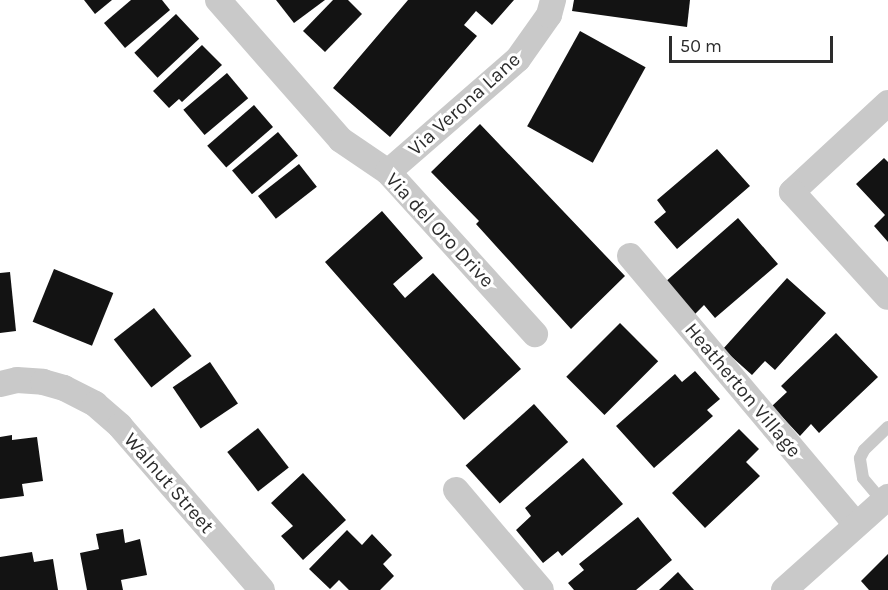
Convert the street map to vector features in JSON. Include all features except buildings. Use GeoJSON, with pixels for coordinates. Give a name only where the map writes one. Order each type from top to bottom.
{"type":"FeatureCollection","features":[{"type":"Feature","properties":{"kind":"street","name":"Via del Oro Drive"},"geometry":{"type":"LineString","coordinates":[[218,0],[341,140],[388,172],[536,334]]}},
{"type":"Feature","properties":{"kind":"street","name":"Via Verona Lane"},"geometry":{"type":"LineString","coordinates":[[388,172],[518,58],[549,15],[553,0]]}},
{"type":"Feature","properties":{"kind":"street"},"geometry":{"type":"LineString","coordinates":[[888,103],[792,192],[888,297]]}},
{"type":"Feature","properties":{"kind":"street","name":"Heatherton Village"},"geometry":{"type":"LineString","coordinates":[[630,256],[856,524]]}},
{"type":"Feature","properties":{"kind":"street","name":"Walnut Street"},"geometry":{"type":"LineString","coordinates":[[0,384],[17,380],[43,382],[64,388],[95,404],[120,426],[262,590]]}},
{"type":"Feature","properties":{"kind":"street"},"geometry":{"type":"LineString","coordinates":[[456,489],[541,590]]}},
{"type":"Feature","properties":{"kind":"street"},"geometry":{"type":"LineString","coordinates":[[784,590],[885,500]]}},
{"type":"Feature","properties":{"kind":"lane"},"geometry":{"type":"LineString","coordinates":[[885,500],[863,478],[860,458],[864,450],[888,427]]}}]}
